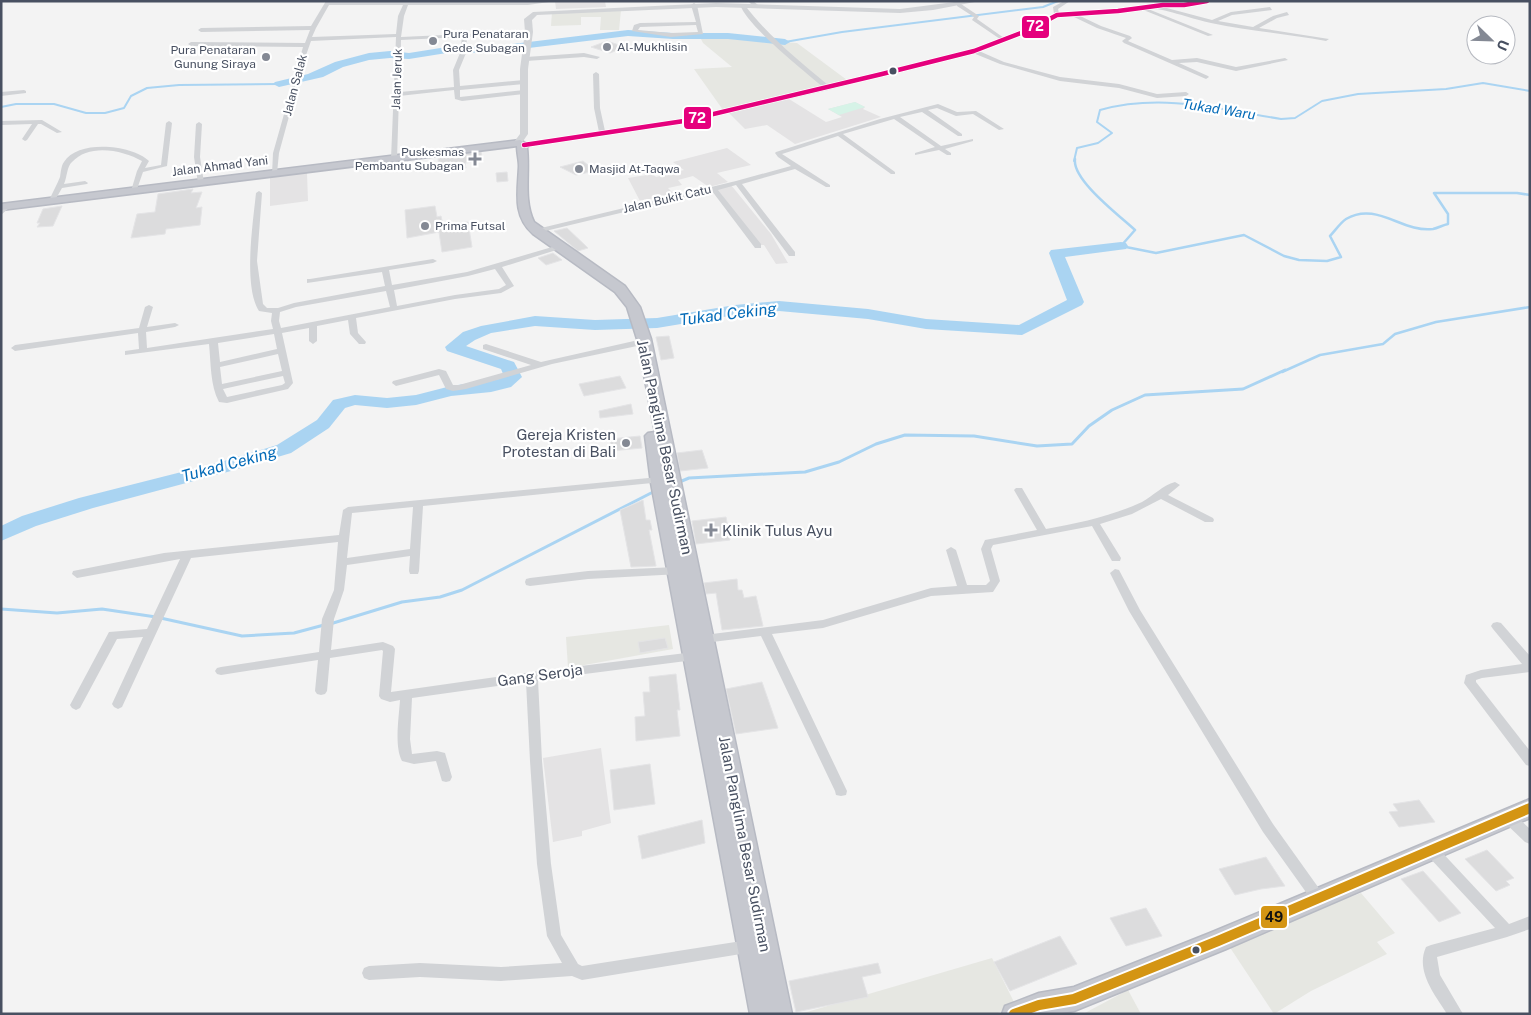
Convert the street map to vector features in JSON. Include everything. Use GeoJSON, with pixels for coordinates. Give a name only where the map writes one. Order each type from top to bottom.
{"type":"FeatureCollection","features":[{"type":"Feature","properties":{"kind":"highway","name":"Jalan Ahmad Yani"},"geometry":{"type":"LineString","coordinates":[[3,209],[52,201],[442,153],[455,154],[515,146]]}},
{"type":"Feature","properties":{"kind":"highway"},"geometry":{"type":"LineString","coordinates":[[515,146],[518,169],[522,172],[524,213],[529,224],[620,289],[630,300],[638,322]]}},
{"type":"Feature","properties":{"kind":"highway","name":"Jalan Panglima Besar Sudirman"},"geometry":{"type":"LineString","coordinates":[[634,344],[699,647],[748,947],[762,1014]]}},
{"type":"Feature","properties":{"kind":"highway","name":"Jalan Panglima Besar Sudirman"},"geometry":{"type":"LineString","coordinates":[[666,491],[676,571],[699,647]]}},
{"type":"Feature","properties":{"kind":"highway","name":"Jalan Panglima Besar Sudirman"},"geometry":{"type":"LineString","coordinates":[[711,714],[780,1014]]}},
{"type":"Feature","properties":{"kind":"highway"},"geometry":{"type":"LineString","coordinates":[[1014,1014],[1039,1005],[1068,1007],[1530,808]]}},
{"type":"Feature","properties":{"kind":"main road"},"geometry":{"type":"LineString","coordinates":[[515,146],[524,134],[524,69],[529,32],[528,19],[530,16],[548,11],[742,5],[753,3],[903,11],[977,1]]}},
{"type":"Feature","properties":{"kind":"street"},"geometry":{"type":"LineString","coordinates":[[327,3],[554,1]]}},
{"type":"Feature","properties":{"kind":"street"},"geometry":{"type":"LineString","coordinates":[[1057,15],[1055,8],[1068,1]]}},
{"type":"Feature","properties":{"kind":"street"},"geometry":{"type":"LineString","coordinates":[[515,146],[684,121],[828,88],[974,51],[1004,40],[1057,15],[1184,5],[1207,1]]}},
{"type":"Feature","properties":{"kind":"street"},"geometry":{"type":"LineString","coordinates":[[528,2],[530,16]]}},
{"type":"Feature","properties":{"kind":"street","name":"Jalan Salak"},"geometry":{"type":"LineString","coordinates":[[274,174],[276,153],[297,81],[298,69],[313,28],[327,3]]}},
{"type":"Feature","properties":{"kind":"street","name":"Jalan Jeruk"},"geometry":{"type":"LineString","coordinates":[[394,159],[397,56],[401,16],[406,3]]}},
{"type":"Feature","properties":{"kind":"street"},"geometry":{"type":"LineString","coordinates":[[694,5],[702,32],[696,34],[635,31],[636,26],[640,24],[698,23]]}},
{"type":"Feature","properties":{"kind":"street"},"geometry":{"type":"LineString","coordinates":[[742,5],[756,25],[828,88]]}},
{"type":"Feature","properties":{"kind":"street"},"geometry":{"type":"LineString","coordinates":[[958,5],[976,16],[974,19],[1004,40]]}},
{"type":"Feature","properties":{"kind":"street"},"geometry":{"type":"LineString","coordinates":[[1156,6],[1182,15],[1212,22],[1326,39]]}},
{"type":"Feature","properties":{"kind":"street"},"geometry":{"type":"LineString","coordinates":[[1141,8],[1210,35]]}},
{"type":"Feature","properties":{"kind":"street"},"geometry":{"type":"LineString","coordinates":[[1212,22],[1230,14],[1270,9]]}},
{"type":"Feature","properties":{"kind":"street"},"geometry":{"type":"LineString","coordinates":[[1073,14],[1099,27],[1128,37],[1126,42],[1206,77]]}},
{"type":"Feature","properties":{"kind":"street"},"geometry":{"type":"LineString","coordinates":[[1255,28],[1276,16],[1287,14]]}},
{"type":"Feature","properties":{"kind":"street"},"geometry":{"type":"LineString","coordinates":[[201,30],[313,28]]}},
{"type":"Feature","properties":{"kind":"street"},"geometry":{"type":"LineString","coordinates":[[190,44],[308,42],[529,32]]}},
{"type":"Feature","properties":{"kind":"street"},"geometry":{"type":"LineString","coordinates":[[465,35],[464,50],[456,70],[457,98],[524,92]]}},
{"type":"Feature","properties":{"kind":"street"},"geometry":{"type":"LineString","coordinates":[[527,51],[597,57]]}},
{"type":"Feature","properties":{"kind":"street"},"geometry":{"type":"LineString","coordinates":[[974,51],[1002,63],[1060,78],[1119,86],[1157,96],[1186,94]]}},
{"type":"Feature","properties":{"kind":"street"},"geometry":{"type":"LineString","coordinates":[[1170,62],[1197,60],[1236,69],[1285,60]]}},
{"type":"Feature","properties":{"kind":"street"},"geometry":{"type":"LineString","coordinates":[[596,74],[597,108],[602,133]]}},
{"type":"Feature","properties":{"kind":"street"},"geometry":{"type":"LineString","coordinates":[[397,94],[524,82]]}},
{"type":"Feature","properties":{"kind":"street"},"geometry":{"type":"LineString","coordinates":[[3,97],[9,93],[24,92]]}},
{"type":"Feature","properties":{"kind":"street"},"geometry":{"type":"LineString","coordinates":[[828,186],[778,153],[896,117],[940,106],[956,114],[974,112],[1001,129]]}},
{"type":"Feature","properties":{"kind":"street"},"geometry":{"type":"LineString","coordinates":[[924,110],[960,135]]}},
{"type":"Feature","properties":{"kind":"street"},"geometry":{"type":"LineString","coordinates":[[896,117],[949,154]]}},
{"type":"Feature","properties":{"kind":"street"},"geometry":{"type":"LineString","coordinates":[[25,140],[36,122]]}},
{"type":"Feature","properties":{"kind":"street"},"geometry":{"type":"LineString","coordinates":[[1,123],[46,123],[59,132]]}},
{"type":"Feature","properties":{"kind":"street"},"geometry":{"type":"LineString","coordinates":[[140,171],[164,166],[169,123]]}},
{"type":"Feature","properties":{"kind":"street"},"geometry":{"type":"LineString","coordinates":[[199,124],[197,157],[201,183]]}},
{"type":"Feature","properties":{"kind":"street"},"geometry":{"type":"LineString","coordinates":[[839,134],[893,173]]}},
{"type":"Feature","properties":{"kind":"street"},"geometry":{"type":"LineString","coordinates":[[916,154],[971,140]]}},
{"type":"Feature","properties":{"kind":"street"},"geometry":{"type":"LineString","coordinates":[[52,201],[60,186],[67,162],[98,147],[114,149],[146,161],[140,171],[134,191]]}},
{"type":"Feature","properties":{"kind":"street","name":"Jalan Bukit Catu"},"geometry":{"type":"LineString","coordinates":[[537,230],[714,189],[797,166]]}},
{"type":"Feature","properties":{"kind":"street"},"geometry":{"type":"LineString","coordinates":[[60,186],[85,183]]}},
{"type":"Feature","properties":{"kind":"street"},"geometry":{"type":"LineString","coordinates":[[738,183],[792,254]]}},
{"type":"Feature","properties":{"kind":"street"},"geometry":{"type":"LineString","coordinates":[[714,189],[758,246]]}},
{"type":"Feature","properties":{"kind":"street"},"geometry":{"type":"LineString","coordinates":[[259,193],[253,261],[258,304],[262,309],[276,312],[294,305],[390,289],[498,267],[562,247]]}},
{"type":"Feature","properties":{"kind":"street"},"geometry":{"type":"LineString","coordinates":[[310,281],[433,262]]}},
{"type":"Feature","properties":{"kind":"street"},"geometry":{"type":"LineString","coordinates":[[128,353],[277,331],[394,308],[506,290],[510,286],[498,267]]}},
{"type":"Feature","properties":{"kind":"street"},"geometry":{"type":"LineString","coordinates":[[385,270],[394,308]]}},
{"type":"Feature","properties":{"kind":"street"},"geometry":{"type":"LineString","coordinates":[[142,351],[142,330],[149,307]]}},
{"type":"Feature","properties":{"kind":"street"},"geometry":{"type":"LineString","coordinates":[[214,340],[218,387],[221,399],[228,400],[285,387],[289,383],[274,315],[276,312]]}},
{"type":"Feature","properties":{"kind":"street"},"geometry":{"type":"LineString","coordinates":[[352,317],[354,334],[362,342]]}},
{"type":"Feature","properties":{"kind":"street"},"geometry":{"type":"LineString","coordinates":[[15,348],[175,324]]}},
{"type":"Feature","properties":{"kind":"street"},"geometry":{"type":"LineString","coordinates":[[312,324],[313,341]]}},
{"type":"Feature","properties":{"kind":"street"},"geometry":{"type":"LineString","coordinates":[[396,383],[436,372],[443,373],[451,389],[461,388],[492,380],[538,364],[634,344]]}},
{"type":"Feature","properties":{"kind":"street"},"geometry":{"type":"LineString","coordinates":[[486,348],[538,364]]}},
{"type":"Feature","properties":{"kind":"street"},"geometry":{"type":"LineString","coordinates":[[216,365],[282,351]]}},
{"type":"Feature","properties":{"kind":"street"},"geometry":{"type":"LineString","coordinates":[[218,387],[287,373]]}},
{"type":"Feature","properties":{"kind":"street"},"geometry":{"type":"LineString","coordinates":[[1019,490],[1043,532],[1123,514],[1147,503],[1175,485]]}},
{"type":"Feature","properties":{"kind":"street"},"geometry":{"type":"LineString","coordinates":[[321,692],[325,635],[328,619],[339,590],[343,538],[348,510],[418,503],[666,491]]}},
{"type":"Feature","properties":{"kind":"street"},"geometry":{"type":"LineString","coordinates":[[1161,494],[1208,520]]}},
{"type":"Feature","properties":{"kind":"street"},"geometry":{"type":"LineString","coordinates":[[414,570],[418,503]]}},
{"type":"Feature","properties":{"kind":"street"},"geometry":{"type":"LineString","coordinates":[[1094,522],[1116,558]]}},
{"type":"Feature","properties":{"kind":"street","name":"Gang Seroja"},"geometry":{"type":"LineString","coordinates":[[324,655],[365,648],[386,647],[389,649],[384,692],[387,697],[406,696],[532,676],[699,647],[765,632],[823,624],[931,592],[963,589],[984,590],[994,585],[995,576],[986,549],[989,542],[1043,532]]}},
{"type":"Feature","properties":{"kind":"street"},"geometry":{"type":"LineString","coordinates":[[77,574],[133,562],[187,554],[343,538]]}},
{"type":"Feature","properties":{"kind":"street"},"geometry":{"type":"LineString","coordinates":[[951,550],[963,589]]}},
{"type":"Feature","properties":{"kind":"street"},"geometry":{"type":"LineString","coordinates":[[341,562],[415,552]]}},
{"type":"Feature","properties":{"kind":"street"},"geometry":{"type":"LineString","coordinates":[[118,704],[187,554]]}},
{"type":"Feature","properties":{"kind":"street"},"geometry":{"type":"LineString","coordinates":[[530,582],[588,575],[676,571]]}},
{"type":"Feature","properties":{"kind":"street"},"geometry":{"type":"LineString","coordinates":[[1115,574],[1135,611],[1268,828],[1318,898]]}},
{"type":"Feature","properties":{"kind":"street"},"geometry":{"type":"LineString","coordinates":[[1497,626],[1528,662],[1528,668],[1481,674],[1470,678],[1470,682],[1530,761]]}},
{"type":"Feature","properties":{"kind":"street"},"geometry":{"type":"LineString","coordinates":[[765,632],[842,792]]}},
{"type":"Feature","properties":{"kind":"street"},"geometry":{"type":"LineString","coordinates":[[76,705],[113,634],[151,634]]}},
{"type":"Feature","properties":{"kind":"street"},"geometry":{"type":"LineString","coordinates":[[221,671],[324,655]]}},
{"type":"Feature","properties":{"kind":"street"},"geometry":{"type":"LineString","coordinates":[[532,676],[543,855],[554,936],[573,969]]}},
{"type":"Feature","properties":{"kind":"street"},"geometry":{"type":"LineString","coordinates":[[406,696],[406,757],[410,760],[435,756],[442,757],[446,777]]}},
{"type":"Feature","properties":{"kind":"street"},"geometry":{"type":"LineString","coordinates":[[1508,818],[1530,838]]}},
{"type":"Feature","properties":{"kind":"street"},"geometry":{"type":"LineString","coordinates":[[1432,851],[1507,931]]}},
{"type":"Feature","properties":{"kind":"street"},"geometry":{"type":"LineString","coordinates":[[1456,1014],[1431,971],[1429,962],[1431,952],[1507,931],[1530,922]]}},
{"type":"Feature","properties":{"kind":"street"},"geometry":{"type":"LineString","coordinates":[[369,973],[420,970],[501,974],[573,969],[582,973],[748,947]]}},
{"type":"Feature","properties":{"kind":"shaded area"},"geometry":{"type":"Polygon","coordinates":[[[555,1],[605,1],[606,7],[556,9],[555,1]]]}},
{"type":"Feature","properties":{"kind":"shaded area"},"geometry":{"type":"Polygon","coordinates":[[[621,10],[619,30],[600,30],[601,17],[581,17],[581,25],[551,26],[552,12],[621,10]]]}},
{"type":"Feature","properties":{"kind":"shaded area"},"geometry":{"type":"Polygon","coordinates":[[[700,37],[797,43],[847,80],[723,110],[694,69],[732,67],[703,43],[700,37]]]}},
{"type":"Feature","properties":{"kind":"shaded area"},"geometry":{"type":"Polygon","coordinates":[[[789,99],[826,122],[842,117],[828,109],[855,102],[865,107],[863,109],[881,117],[795,144],[767,125],[745,129],[728,112],[789,99]]]}},
{"type":"Feature","properties":{"kind":"shaded area"},"geometry":{"type":"Polygon","coordinates":[[[727,148],[751,165],[717,173],[728,182],[709,187],[693,176],[678,180],[682,185],[668,188],[674,194],[640,201],[628,178],[653,174],[656,177],[684,170],[673,162],[727,148]]]}},
{"type":"Feature","properties":{"kind":"shaded area"},"geometry":{"type":"Polygon","coordinates":[[[307,173],[308,201],[270,206],[270,177],[307,173]]]}},
{"type":"Feature","properties":{"kind":"shaded area"},"geometry":{"type":"Polygon","coordinates":[[[731,185],[771,234],[788,263],[776,264],[764,245],[759,245],[717,189],[731,185]]]}},
{"type":"Feature","properties":{"kind":"shaded area"},"geometry":{"type":"Polygon","coordinates":[[[669,625],[673,649],[568,668],[566,637],[669,625]]]}},
{"type":"Feature","properties":{"kind":"shaded area"},"geometry":{"type":"Polygon","coordinates":[[[601,748],[611,823],[582,831],[582,836],[553,842],[543,758],[601,748]]]}},
{"type":"Feature","properties":{"kind":"shaded area"},"geometry":{"type":"Polygon","coordinates":[[[1361,893],[1395,933],[1377,942],[1387,954],[1311,991],[1274,1014],[1227,943],[1361,893]]]}},
{"type":"Feature","properties":{"kind":"shaded area"},"geometry":{"type":"Polygon","coordinates":[[[992,958],[1016,1006],[995,1014],[800,1014],[992,958]]]}},
{"type":"Feature","properties":{"kind":"shaded area"},"geometry":{"type":"Polygon","coordinates":[[[1128,990],[1141,1014],[1083,1014],[1128,990]]]}},
{"type":"Feature","properties":{"kind":"green space"},"geometry":{"type":"Polygon","coordinates":[[[855,102],[865,107],[839,115],[828,109],[855,102]]]}},
{"type":"Feature","properties":{"kind":"building","name":"Al-Mukhlisin"},"geometry":{"type":"Polygon","coordinates":[[[607,41],[625,47],[610,53],[591,47],[607,41]]]}},
{"type":"Feature","properties":{"kind":"building"},"geometry":{"type":"Polygon","coordinates":[[[481,152],[483,161],[465,163],[466,168],[439,170],[438,158],[481,152]]]}},
{"type":"Feature","properties":{"kind":"building","name":"Masjid At-Taqwa"},"geometry":{"type":"Polygon","coordinates":[[[583,161],[595,171],[576,175],[560,167],[583,161]]]}},
{"type":"Feature","properties":{"kind":"building"},"geometry":{"type":"Polygon","coordinates":[[[507,172],[508,181],[497,182],[496,173],[507,172]]]}},
{"type":"Feature","properties":{"kind":"building"},"geometry":{"type":"Polygon","coordinates":[[[193,189],[191,193],[202,192],[196,208],[202,207],[200,225],[166,229],[165,234],[131,238],[137,214],[155,212],[158,194],[193,189]]]}},
{"type":"Feature","properties":{"kind":"building"},"geometry":{"type":"Polygon","coordinates":[[[62,206],[53,226],[37,227],[40,223],[37,223],[43,209],[62,206]]]}},
{"type":"Feature","properties":{"kind":"building","name":"Prima Futsal"},"geometry":{"type":"Polygon","coordinates":[[[435,206],[437,217],[441,216],[443,225],[468,222],[472,247],[442,252],[439,232],[407,238],[405,210],[435,206]]]}},
{"type":"Feature","properties":{"kind":"building"},"geometry":{"type":"Polygon","coordinates":[[[567,228],[588,248],[578,251],[554,231],[567,228]]]}},
{"type":"Feature","properties":{"kind":"building"},"geometry":{"type":"Polygon","coordinates":[[[553,253],[562,260],[546,265],[538,258],[553,253]]]}},
{"type":"Feature","properties":{"kind":"building"},"geometry":{"type":"Polygon","coordinates":[[[669,336],[674,358],[661,360],[656,337],[669,336]]]}},
{"type":"Feature","properties":{"kind":"building"},"geometry":{"type":"Polygon","coordinates":[[[620,376],[626,388],[584,396],[579,384],[620,376]]]}},
{"type":"Feature","properties":{"kind":"building"},"geometry":{"type":"Polygon","coordinates":[[[631,404],[633,414],[600,418],[599,411],[631,404]]]}},
{"type":"Feature","properties":{"kind":"building","name":"Gereja Kristen Protestan di Bali"},"geometry":{"type":"Polygon","coordinates":[[[640,436],[642,448],[611,451],[610,439],[640,436]]]}},
{"type":"Feature","properties":{"kind":"building"},"geometry":{"type":"Polygon","coordinates":[[[702,450],[708,468],[680,471],[677,453],[702,450]]]}},
{"type":"Feature","properties":{"kind":"building"},"geometry":{"type":"Polygon","coordinates":[[[643,500],[646,520],[650,520],[652,530],[649,530],[656,566],[631,567],[620,510],[643,500]]]}},
{"type":"Feature","properties":{"kind":"building","name":"Klinik Tulus Ayu"},"geometry":{"type":"Polygon","coordinates":[[[726,517],[730,540],[696,544],[692,521],[726,517]]]}},
{"type":"Feature","properties":{"kind":"building"},"geometry":{"type":"Polygon","coordinates":[[[737,579],[738,590],[742,590],[744,598],[756,596],[763,626],[722,630],[716,593],[706,594],[704,583],[737,579]]]}},
{"type":"Feature","properties":{"kind":"building"},"geometry":{"type":"Polygon","coordinates":[[[665,638],[668,648],[640,653],[638,642],[665,638]]]}},
{"type":"Feature","properties":{"kind":"building"},"geometry":{"type":"Polygon","coordinates":[[[676,674],[680,710],[677,710],[680,736],[636,741],[635,717],[645,716],[643,692],[650,692],[649,677],[676,674]]]}},
{"type":"Feature","properties":{"kind":"building"},"geometry":{"type":"Polygon","coordinates":[[[762,682],[778,728],[736,734],[726,689],[762,682]]]}},
{"type":"Feature","properties":{"kind":"building"},"geometry":{"type":"Polygon","coordinates":[[[650,764],[655,804],[614,810],[610,770],[650,764]]]}},
{"type":"Feature","properties":{"kind":"building"},"geometry":{"type":"Polygon","coordinates":[[[1419,800],[1435,822],[1399,827],[1389,812],[1398,811],[1393,804],[1419,800]]]}},
{"type":"Feature","properties":{"kind":"building"},"geometry":{"type":"Polygon","coordinates":[[[702,820],[705,843],[642,859],[638,836],[702,820]]]}},
{"type":"Feature","properties":{"kind":"building"},"geometry":{"type":"Polygon","coordinates":[[[1487,850],[1514,878],[1506,881],[1510,885],[1496,891],[1465,859],[1487,850]]]}},
{"type":"Feature","properties":{"kind":"building"},"geometry":{"type":"Polygon","coordinates":[[[1266,857],[1285,886],[1235,895],[1219,869],[1266,857]]]}},
{"type":"Feature","properties":{"kind":"building"},"geometry":{"type":"Polygon","coordinates":[[[1423,871],[1461,913],[1439,922],[1401,879],[1423,871]]]}},
{"type":"Feature","properties":{"kind":"building"},"geometry":{"type":"Polygon","coordinates":[[[1146,908],[1162,936],[1126,946],[1110,918],[1146,908]]]}},
{"type":"Feature","properties":{"kind":"building"},"geometry":{"type":"Polygon","coordinates":[[[1060,936],[1077,964],[1010,991],[994,962],[1060,936]]]}},
{"type":"Feature","properties":{"kind":"building"},"geometry":{"type":"Polygon","coordinates":[[[878,963],[881,973],[862,977],[868,997],[796,1012],[789,981],[878,963]]]}},
{"type":"Feature","properties":{"kind":"waterway"},"geometry":{"type":"LineString","coordinates":[[785,42],[842,32],[1043,7],[1058,1]]}},
{"type":"Feature","properties":{"kind":"waterway"},"geometry":{"type":"LineString","coordinates":[[279,84],[303,79],[359,59],[380,55],[409,56],[453,49],[488,50],[628,33],[673,36],[728,36],[785,42]]}},
{"type":"Feature","properties":{"kind":"waterway","name":"Tukad Waru"},"geometry":{"type":"LineString","coordinates":[[1074,161],[1077,148],[1098,143],[1112,133],[1097,122],[1100,110],[1123,105],[1145,103],[1190,104],[1281,119],[1295,118],[1322,101],[1358,94],[1446,89],[1483,83],[1530,91]]}},
{"type":"Feature","properties":{"kind":"waterway"},"geometry":{"type":"LineString","coordinates":[[1,107],[16,104],[54,104],[86,113],[105,113],[124,108],[131,96],[147,88],[179,85],[279,84]]}},
{"type":"Feature","properties":{"kind":"waterway","name":"Tukad Ceking"},"geometry":{"type":"LineString","coordinates":[[1075,159],[1076,168],[1089,187],[1135,230],[1121,246],[1156,253],[1244,235],[1284,256],[1299,260],[1327,261],[1341,257],[1330,236],[1346,219],[1357,214],[1379,215],[1411,227],[1433,229],[1448,224],[1448,214],[1434,193],[1517,193],[1530,195]]}},
{"type":"Feature","properties":{"kind":"waterway","name":"Tukad Ceking"},"geometry":{"type":"LineString","coordinates":[[1,534],[29,521],[86,503],[224,467],[284,449],[323,424],[339,404],[355,400],[387,403],[416,400],[451,391],[491,387],[505,383],[513,377],[508,366],[453,347],[469,336],[487,329],[535,321],[595,325],[657,323],[735,310],[779,306],[868,314],[926,324],[1022,330],[1076,302],[1056,253],[1121,246]]}},
{"type":"Feature","properties":{"kind":"waterway"},"geometry":{"type":"LineString","coordinates":[[1282,372],[1320,355],[1383,344],[1395,334],[1436,322],[1530,307]]}},
{"type":"Feature","properties":{"kind":"waterway"},"geometry":{"type":"LineString","coordinates":[[677,483],[689,478],[805,472],[839,462],[876,444],[905,435],[974,436],[1037,446],[1072,444],[1089,426],[1112,410],[1145,395],[1243,389],[1285,370]]}},
{"type":"Feature","properties":{"kind":"waterway"},"geometry":{"type":"LineString","coordinates":[[330,624],[402,602],[440,597],[462,590],[655,491]]}},
{"type":"Feature","properties":{"kind":"waterway"},"geometry":{"type":"LineString","coordinates":[[1,609],[57,613],[102,609],[156,617],[242,636],[294,633],[324,625]]}},
{"type":"Feature","properties":{"kind":"transit line","name":"72"},"geometry":{"type":"LineString","coordinates":[[524,145],[684,121],[882,74],[974,51],[1029,30],[1057,15],[1118,11],[1163,5],[1184,5],[1207,1]]}},
{"type":"Feature","properties":{"kind":"transit line","name":"49"},"geometry":{"type":"LineString","coordinates":[[1014,1014],[1039,1005],[1074,999],[1218,941],[1530,808]]}},
{"type":"Feature","properties":{"kind":"place","name":"Pura Penataran Gede Subagan"},"geometry":{"type":"Point","coordinates":[433,41]}},
{"type":"Feature","properties":{"kind":"place","name":"Al-Mukhlisin"},"geometry":{"type":"Point","coordinates":[607,47]}},
{"type":"Feature","properties":{"kind":"place","name":"Pura Penataran Gunung Siraya"},"geometry":{"type":"Point","coordinates":[266,57]}},
{"type":"Feature","properties":{"kind":"place","name":"Puskesmas Pembantu Subagan"},"geometry":{"type":"Point","coordinates":[475,159]}},
{"type":"Feature","properties":{"kind":"place","name":"Masjid At-Taqwa"},"geometry":{"type":"Point","coordinates":[579,169]}},
{"type":"Feature","properties":{"kind":"place","name":"Prima Futsal"},"geometry":{"type":"Point","coordinates":[425,226]}},
{"type":"Feature","properties":{"kind":"place","name":"Gereja Kristen Protestan di Bali"},"geometry":{"type":"Point","coordinates":[626,443]}},
{"type":"Feature","properties":{"kind":"place","name":"Klinik Tulus Ayu"},"geometry":{"type":"Point","coordinates":[711,530]}}]}
